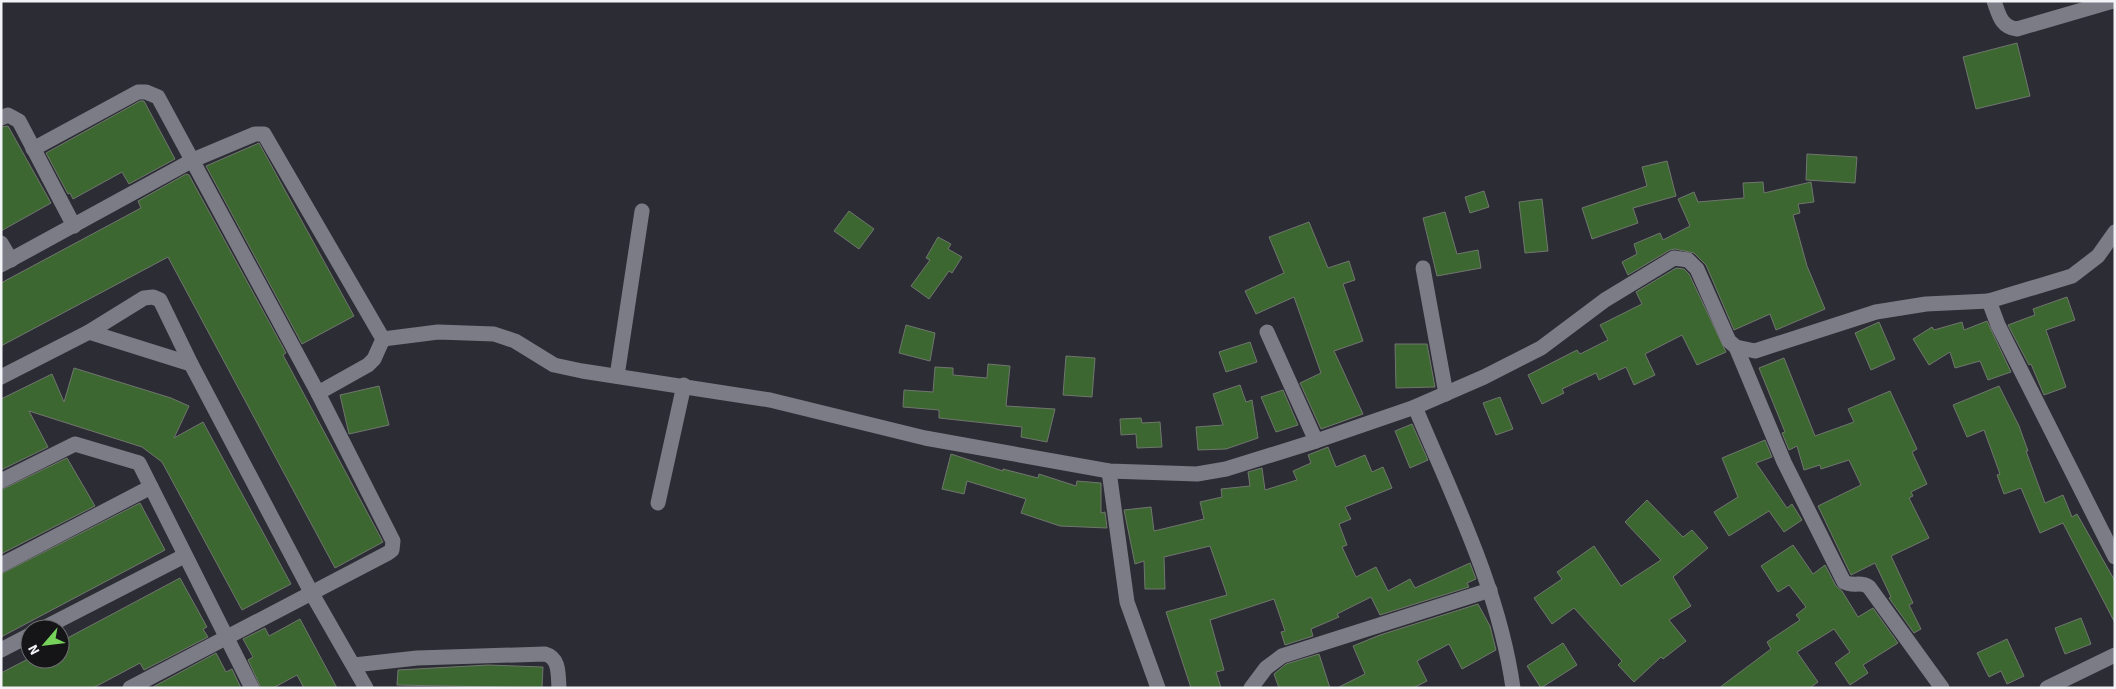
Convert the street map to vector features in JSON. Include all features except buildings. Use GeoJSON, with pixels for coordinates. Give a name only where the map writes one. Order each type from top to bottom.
{"type":"FeatureCollection","features":[{"type":"Feature","properties":{"kind":"street"},"geometry":{"type":"LineString","coordinates":[[1994,1],[2002,22],[2008,28],[2016,30],[2113,1]]}},
{"type":"Feature","properties":{"kind":"street"},"geometry":{"type":"LineString","coordinates":[[33,149],[138,92],[146,92],[158,98],[318,393],[393,541],[393,546],[388,553],[130,688]]}},
{"type":"Feature","properties":{"kind":"street"},"geometry":{"type":"LineString","coordinates":[[1,118],[8,115],[19,121],[74,226]]}},
{"type":"Feature","properties":{"kind":"street"},"geometry":{"type":"LineString","coordinates":[[1,243],[6,263],[192,160],[255,134],[264,134],[383,339]]}},
{"type":"Feature","properties":{"kind":"street"},"geometry":{"type":"LineString","coordinates":[[617,376],[642,211]]}},
{"type":"Feature","properties":{"kind":"street"},"geometry":{"type":"LineString","coordinates":[[1736,347],[1755,351],[1876,312],[1926,304],[1989,301],[2072,276],[2098,256],[2115,232]]}},
{"type":"Feature","properties":{"kind":"street"},"geometry":{"type":"LineString","coordinates":[[383,339],[438,332],[494,334],[514,341],[554,365],[770,400],[925,438],[1109,471],[1197,474],[1226,469],[1316,441],[1446,394],[1541,348],[1605,300],[1674,258],[1688,260],[1697,269],[1717,317],[1729,340],[1736,347],[1784,462],[1844,582],[1850,585],[1862,583],[1869,587],[1942,688]]}},
{"type":"Feature","properties":{"kind":"street"},"geometry":{"type":"LineString","coordinates":[[1423,268],[1446,394]]}},
{"type":"Feature","properties":{"kind":"street"},"geometry":{"type":"LineString","coordinates":[[1,377],[89,332],[144,298],[152,297],[160,300],[191,364],[311,592],[366,688]]}},
{"type":"Feature","properties":{"kind":"street"},"geometry":{"type":"LineString","coordinates":[[1989,301],[1998,325],[2115,557]]}},
{"type":"Feature","properties":{"kind":"street"},"geometry":{"type":"LineString","coordinates":[[89,332],[191,364]]}},
{"type":"Feature","properties":{"kind":"street"},"geometry":{"type":"LineString","coordinates":[[1267,332],[1316,441]]}},
{"type":"Feature","properties":{"kind":"street"},"geometry":{"type":"LineString","coordinates":[[318,393],[368,365],[374,359],[383,339]]}},
{"type":"Feature","properties":{"kind":"street"},"geometry":{"type":"LineString","coordinates":[[658,503],[684,385]]}},
{"type":"Feature","properties":{"kind":"street"},"geometry":{"type":"LineString","coordinates":[[1415,406],[1490,590],[1509,661],[1513,688]]}},
{"type":"Feature","properties":{"kind":"street"},"geometry":{"type":"LineString","coordinates":[[1,481],[75,444],[134,460],[143,467],[184,556],[252,688]]}},
{"type":"Feature","properties":{"kind":"street"},"geometry":{"type":"LineString","coordinates":[[1109,471],[1127,602],[1158,688]]}},
{"type":"Feature","properties":{"kind":"street"},"geometry":{"type":"LineString","coordinates":[[1,565],[151,486]]}},
{"type":"Feature","properties":{"kind":"street"},"geometry":{"type":"LineString","coordinates":[[61,619],[184,556]]}},
{"type":"Feature","properties":{"kind":"street"},"geometry":{"type":"LineString","coordinates":[[1251,688],[1266,668],[1282,656],[1490,590]]}},
{"type":"Feature","properties":{"kind":"street"},"geometry":{"type":"LineString","coordinates":[[1,650],[20,640]]}},
{"type":"Feature","properties":{"kind":"street"},"geometry":{"type":"LineString","coordinates":[[354,665],[417,658],[545,654],[549,655],[557,664],[559,688]]}},
{"type":"Feature","properties":{"kind":"street"},"geometry":{"type":"LineString","coordinates":[[2047,688],[2115,655]]}}]}
